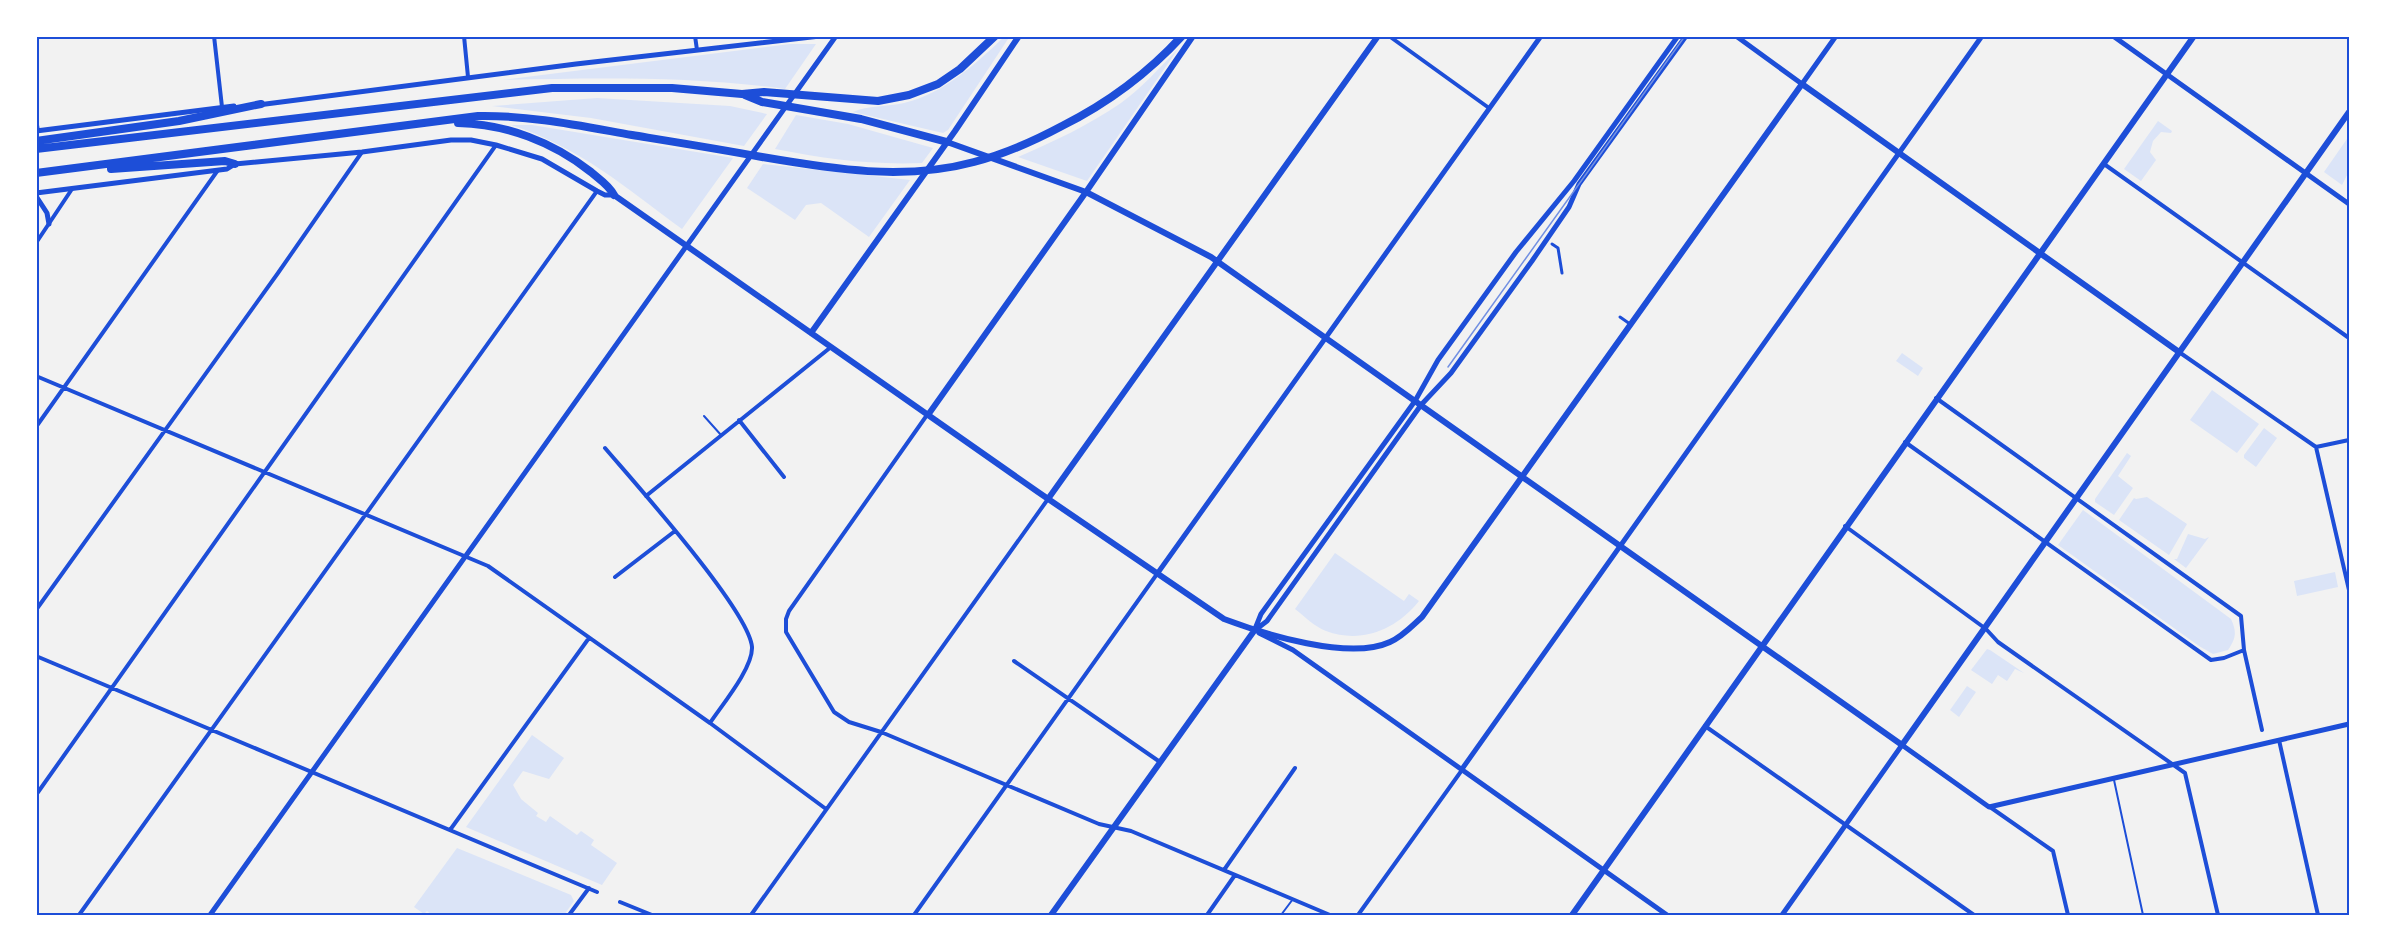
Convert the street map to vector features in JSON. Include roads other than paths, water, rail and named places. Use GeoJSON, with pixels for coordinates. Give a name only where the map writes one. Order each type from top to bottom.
{"type":"FeatureCollection","features":[{"type":"Feature","properties":{"kind":"highway"},"geometry":{"type":"LineString","coordinates":[[36,149],[552,88],[650,87],[742,94],[764,92],[878,102],[909,95],[938,84],[960,69],[995,36]]}},
{"type":"Feature","properties":{"kind":"highway"},"geometry":{"type":"LineString","coordinates":[[50,172],[478,117],[531,118],[830,168],[917,171],[972,163],[1006,153],[1031,142],[1089,112],[1147,69],[1182,36]]}},
{"type":"Feature","properties":{"kind":"highway"},"geometry":{"type":"LineString","coordinates":[[742,94],[762,102],[861,119],[948,142]]}},
{"type":"Feature","properties":{"kind":"highway"},"geometry":{"type":"LineString","coordinates":[[36,141],[179,120],[261,104]]}},
{"type":"Feature","properties":{"kind":"highway"},"geometry":{"type":"LineString","coordinates":[[424,124],[479,124],[505,129],[532,138],[558,150],[584,167],[610,188],[614,195]]}},
{"type":"Feature","properties":{"kind":"highway"},"geometry":{"type":"LineString","coordinates":[[36,173],[225,161],[235,164]]}},
{"type":"Feature","properties":{"kind":"main road"},"geometry":{"type":"LineString","coordinates":[[811,333],[948,142],[1019,36]]}},
{"type":"Feature","properties":{"kind":"main road"},"geometry":{"type":"LineString","coordinates":[[928,415],[1193,36]]}},
{"type":"Feature","properties":{"kind":"main road"},"geometry":{"type":"LineString","coordinates":[[1048,499],[1378,36]]}},
{"type":"Feature","properties":{"kind":"main road"},"geometry":{"type":"LineString","coordinates":[[1572,915],[1845,526],[2194,36]]}},
{"type":"Feature","properties":{"kind":"main road"},"geometry":{"type":"LineString","coordinates":[[614,195],[1048,499],[1224,619],[1254,631],[1345,649],[1389,643],[1422,617],[1802,84],[2179,352]]}},
{"type":"Feature","properties":{"kind":"main road"},"geometry":{"type":"LineString","coordinates":[[948,142],[1086,192],[1217,261],[1902,745],[2349,112]]}},
{"type":"Feature","properties":{"kind":"main road"},"geometry":{"type":"LineString","coordinates":[[1052,915],[1254,631]]}},
{"type":"Feature","properties":{"kind":"street"},"geometry":{"type":"LineString","coordinates":[[214,36],[222,107]]}},
{"type":"Feature","properties":{"kind":"street"},"geometry":{"type":"LineString","coordinates":[[464,36],[468,77]]}},
{"type":"Feature","properties":{"kind":"street"},"geometry":{"type":"LineString","coordinates":[[695,36],[697,50]]}},
{"type":"Feature","properties":{"kind":"street"},"geometry":{"type":"LineString","coordinates":[[36,119],[37,131],[820,36]]}},
{"type":"Feature","properties":{"kind":"street"},"geometry":{"type":"LineString","coordinates":[[210,915],[836,36]]}},
{"type":"Feature","properties":{"kind":"street"},"geometry":{"type":"LineString","coordinates":[[1389,36],[1490,108]]}},
{"type":"Feature","properties":{"kind":"street"},"geometry":{"type":"LineString","coordinates":[[914,915],[1541,36]]}},
{"type":"Feature","properties":{"kind":"street"},"geometry":{"type":"LineString","coordinates":[[1667,915],[1293,650],[1254,631],[1267,621],[1418,403],[1438,360],[1516,252],[1574,181],[1678,36]]}},
{"type":"Feature","properties":{"kind":"street"},"geometry":{"type":"LineString","coordinates":[[1418,403],[1451,373],[1539,252],[1569,207],[1579,184],[1686,36]]}},
{"type":"Feature","properties":{"kind":"street"},"geometry":{"type":"LineString","coordinates":[[1736,36],[1802,84],[1836,36]]}},
{"type":"Feature","properties":{"kind":"street"},"geometry":{"type":"LineString","coordinates":[[1358,915],[1982,36]]}},
{"type":"Feature","properties":{"kind":"street"},"geometry":{"type":"LineString","coordinates":[[2113,36],[2349,204]]}},
{"type":"Feature","properties":{"kind":"street"},"geometry":{"type":"LineString","coordinates":[[49,224],[47,213],[36,195],[227,169],[235,164],[362,152],[451,140],[496,145],[542,159],[605,195],[614,195]]}},
{"type":"Feature","properties":{"kind":"street"},"geometry":{"type":"LineString","coordinates":[[36,795],[496,145]]}},
{"type":"Feature","properties":{"kind":"street"},"geometry":{"type":"LineString","coordinates":[[36,610],[362,152]]}},
{"type":"Feature","properties":{"kind":"street"},"geometry":{"type":"LineString","coordinates":[[2103,164],[2349,338]]}},
{"type":"Feature","properties":{"kind":"street"},"geometry":{"type":"LineString","coordinates":[[36,427],[218,170]]}},
{"type":"Feature","properties":{"kind":"street"},"geometry":{"type":"LineString","coordinates":[[36,243],[72,189]]}},
{"type":"Feature","properties":{"kind":"street"},"geometry":{"type":"LineString","coordinates":[[80,915],[597,191]]}},
{"type":"Feature","properties":{"kind":"street"},"geometry":{"type":"LineString","coordinates":[[1552,244],[1558,248],[1562,273]]}},
{"type":"Feature","properties":{"kind":"street"},"geometry":{"type":"LineString","coordinates":[[1620,317],[1631,325]]}},
{"type":"Feature","properties":{"kind":"street"},"geometry":{"type":"LineString","coordinates":[[646,496],[831,347]]}},
{"type":"Feature","properties":{"kind":"street"},"geometry":{"type":"LineString","coordinates":[[2179,352],[2316,447],[2349,590]]}},
{"type":"Feature","properties":{"kind":"street"},"geometry":{"type":"LineString","coordinates":[[36,376],[488,566],[710,723],[826,809]]}},
{"type":"Feature","properties":{"kind":"street"},"geometry":{"type":"LineString","coordinates":[[1936,399],[2241,616],[2244,650],[2262,730]]}},
{"type":"Feature","properties":{"kind":"street"},"geometry":{"type":"LineString","coordinates":[[928,415],[841,535],[789,611],[786,620],[786,632],[834,712],[849,722],[881,732],[1099,824],[1131,831],[1330,915]]}},
{"type":"Feature","properties":{"kind":"street"},"geometry":{"type":"LineString","coordinates":[[739,420],[784,477]]}},
{"type":"Feature","properties":{"kind":"street"},"geometry":{"type":"LineString","coordinates":[[2316,447],[2349,440]]}},
{"type":"Feature","properties":{"kind":"street"},"geometry":{"type":"LineString","coordinates":[[1905,442],[2211,660],[2224,658],[2244,650]]}},
{"type":"Feature","properties":{"kind":"street"},"geometry":{"type":"LineString","coordinates":[[605,448],[675,531],[745,626],[752,647],[746,668],[710,723]]}},
{"type":"Feature","properties":{"kind":"street"},"geometry":{"type":"LineString","coordinates":[[751,915],[1048,499]]}},
{"type":"Feature","properties":{"kind":"street"},"geometry":{"type":"LineString","coordinates":[[1845,526],[1986,629],[1998,642],[2185,773],[2218,915]]}},
{"type":"Feature","properties":{"kind":"street"},"geometry":{"type":"LineString","coordinates":[[615,577],[675,531]]}},
{"type":"Feature","properties":{"kind":"street"},"geometry":{"type":"LineString","coordinates":[[450,830],[589,638]]}},
{"type":"Feature","properties":{"kind":"street"},"geometry":{"type":"LineString","coordinates":[[36,656],[597,892]]}},
{"type":"Feature","properties":{"kind":"street"},"geometry":{"type":"LineString","coordinates":[[1014,661],[1160,762]]}},
{"type":"Feature","properties":{"kind":"street"},"geometry":{"type":"LineString","coordinates":[[1989,807],[2349,724]]}},
{"type":"Feature","properties":{"kind":"street"},"geometry":{"type":"LineString","coordinates":[[1705,726],[1974,915]]}},
{"type":"Feature","properties":{"kind":"street"},"geometry":{"type":"LineString","coordinates":[[2279,740],[2318,915]]}},
{"type":"Feature","properties":{"kind":"street"},"geometry":{"type":"LineString","coordinates":[[1782,915],[1902,745],[2054,851],[2068,915]]}},
{"type":"Feature","properties":{"kind":"street"},"geometry":{"type":"LineString","coordinates":[[1224,870],[1295,768]]}},
{"type":"Feature","properties":{"kind":"street"},"geometry":{"type":"LineString","coordinates":[[1207,915],[1235,875]]}},
{"type":"Feature","properties":{"kind":"street"},"geometry":{"type":"LineString","coordinates":[[569,915],[588,888]]}},
{"type":"Feature","properties":{"kind":"street"},"geometry":{"type":"LineString","coordinates":[[620,902],[652,915]]}},
{"type":"Feature","properties":{"kind":"lane"},"geometry":{"type":"LineString","coordinates":[[704,416],[721,435]]}},
{"type":"Feature","properties":{"kind":"lane"},"geometry":{"type":"LineString","coordinates":[[2113,777],[2144,915]]}},
{"type":"Feature","properties":{"kind":"lane"},"geometry":{"type":"LineString","coordinates":[[1281,915],[1293,899]]}},
{"type":"Feature","properties":{"kind":"tram line"},"geometry":{"type":"LineString","coordinates":[[1448,367],[1685,36]]}}]}
